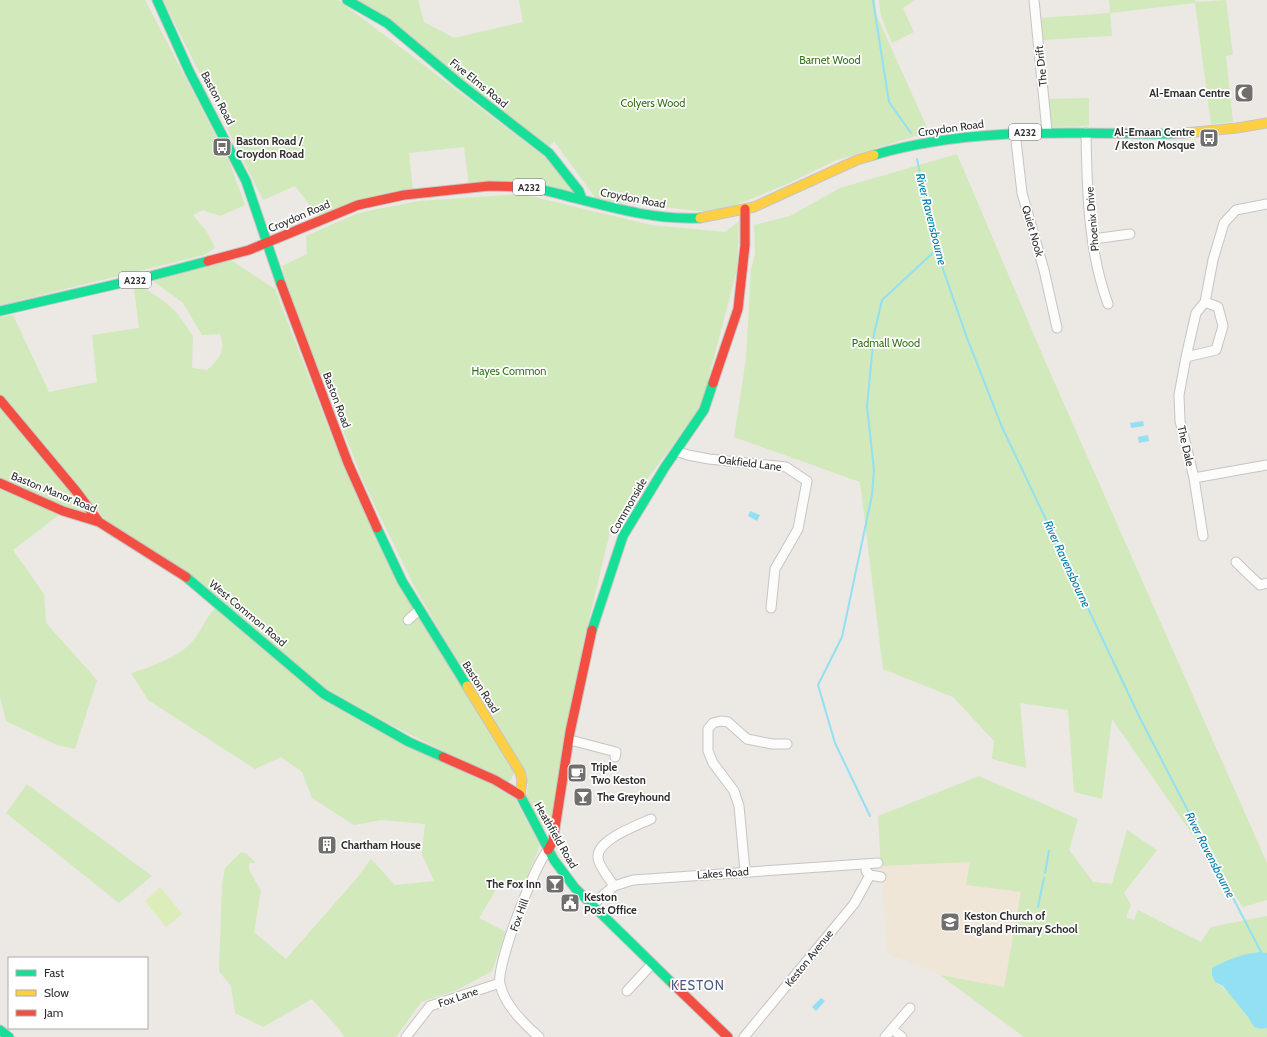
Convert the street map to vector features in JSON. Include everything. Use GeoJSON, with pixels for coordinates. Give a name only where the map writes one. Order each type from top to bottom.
{"type":"FeatureCollection","features":[{"type":"Feature","properties":{"kind":"main road","name":"Baston Road"},"geometry":{"type":"LineString","coordinates":[[157,0],[190,73],[246,181],[284,293],[348,463],[376,527],[402,581],[419,610],[520,772],[522,781],[520,795]]}},
{"type":"Feature","properties":{"kind":"main road","name":"Five Elms Road"},"geometry":{"type":"LineString","coordinates":[[347,0],[387,23],[460,84],[549,153],[579,191],[582,199]]}},
{"type":"Feature","properties":{"kind":"main road","name":"Croydon Road"},"geometry":{"type":"LineString","coordinates":[[0,311],[143,278],[268,243],[358,205],[417,193],[512,186],[533,187],[636,213],[683,219],[707,218],[746,209],[847,164],[877,154],[930,142],[1015,132],[1047,131],[1168,134],[1267,123]]}},
{"type":"Feature","properties":{"kind":"main road","name":"Commonside"},"geometry":{"type":"LineString","coordinates":[[548,850],[552,844],[570,740],[593,626],[621,542],[676,451],[704,410],[738,309],[745,245],[746,209]]}},
{"type":"Feature","properties":{"kind":"main road","name":"West Common Road"},"geometry":{"type":"LineString","coordinates":[[0,400],[99,522],[186,577],[324,694],[409,742],[495,780],[520,795]]}},
{"type":"Feature","properties":{"kind":"main road","name":"Baston Manor Road"},"geometry":{"type":"LineString","coordinates":[[0,483],[63,511],[99,522]]}},
{"type":"Feature","properties":{"kind":"main road","name":"Heathfield Road"},"geometry":{"type":"LineString","coordinates":[[520,795],[548,850],[570,881],[592,906],[728,1037]]}},
{"type":"Feature","properties":{"kind":"main road"},"geometry":{"type":"LineString","coordinates":[[538,829],[550,830],[556,817]]}},
{"type":"Feature","properties":{"kind":"main road"},"geometry":{"type":"LineString","coordinates":[[0,1030],[9,1037]]}},
{"type":"Feature","properties":{"kind":"street","name":"The Drift"},"geometry":{"type":"LineString","coordinates":[[1034,0],[1047,131]]}},
{"type":"Feature","properties":{"kind":"street","name":"Quiet Nook"},"geometry":{"type":"LineString","coordinates":[[1015,132],[1022,193],[1044,270],[1057,328]]}},
{"type":"Feature","properties":{"kind":"street","name":"Phoenix Drive"},"geometry":{"type":"LineString","coordinates":[[1086,133],[1092,239],[1100,283],[1108,304]]}},
{"type":"Feature","properties":{"kind":"street","name":"The Dale"},"geometry":{"type":"LineString","coordinates":[[1203,536],[1194,478],[1180,421],[1179,395],[1186,357],[1196,313],[1205,302],[1213,260],[1224,223],[1236,210],[1267,204]]}},
{"type":"Feature","properties":{"kind":"street"},"geometry":{"type":"LineString","coordinates":[[1092,239],[1130,234]]}},
{"type":"Feature","properties":{"kind":"street"},"geometry":{"type":"LineString","coordinates":[[1186,357],[1216,350],[1223,326],[1218,308],[1205,302]]}},
{"type":"Feature","properties":{"kind":"street","name":"Oakfield Lane"},"geometry":{"type":"LineString","coordinates":[[676,451],[709,459],[786,467],[807,481],[798,529],[775,569],[771,608]]}},
{"type":"Feature","properties":{"kind":"street"},"geometry":{"type":"LineString","coordinates":[[1194,478],[1267,465]]}},
{"type":"Feature","properties":{"kind":"street"},"geometry":{"type":"LineString","coordinates":[[1236,562],[1244,572],[1260,585],[1267,583]]}},
{"type":"Feature","properties":{"kind":"street"},"geometry":{"type":"LineString","coordinates":[[408,620],[419,610]]}},
{"type":"Feature","properties":{"kind":"street"},"geometry":{"type":"LineString","coordinates":[[745,871],[739,806],[734,791],[713,763],[708,751],[708,729],[713,723],[721,721],[728,722],[746,739],[772,744],[787,744]]}},
{"type":"Feature","properties":{"kind":"street"},"geometry":{"type":"LineString","coordinates":[[570,740],[616,752],[615,757]]}},
{"type":"Feature","properties":{"kind":"street"},"geometry":{"type":"LineString","coordinates":[[614,886],[598,859],[599,850],[605,842],[651,819]]}},
{"type":"Feature","properties":{"kind":"street","name":"Fox Hill"},"geometry":{"type":"LineString","coordinates":[[500,983],[503,959],[517,917],[541,860],[548,850]]}},
{"type":"Feature","properties":{"kind":"street"},"geometry":{"type":"LineString","coordinates":[[862,864],[870,875],[881,877]]}},
{"type":"Feature","properties":{"kind":"street","name":"Lakes Road"},"geometry":{"type":"LineString","coordinates":[[592,906],[614,886],[639,879],[745,871],[878,864]]}},
{"type":"Feature","properties":{"kind":"street","name":"Keston Avenue"},"geometry":{"type":"LineString","coordinates":[[744,1037],[854,904],[870,875]]}},
{"type":"Feature","properties":{"kind":"street"},"geometry":{"type":"LineString","coordinates":[[627,991],[652,964]]}},
{"type":"Feature","properties":{"kind":"street"},"geometry":{"type":"LineString","coordinates":[[500,983],[506,1001],[539,1037]]}},
{"type":"Feature","properties":{"kind":"street","name":"Fox Lane"},"geometry":{"type":"LineString","coordinates":[[406,1037],[430,1006],[500,983]]}},
{"type":"Feature","properties":{"kind":"street"},"geometry":{"type":"LineString","coordinates":[[885,1037],[910,1008]]}},
{"type":"Feature","properties":{"kind":"street"},"geometry":{"type":"LineString","coordinates":[[892,1030],[902,1037]]}},
{"type":"Feature","properties":{"kind":"shaded area","name":"Keston Church of England Primary School"},"geometry":{"type":"Polygon","coordinates":[[[970,862],[966,885],[1021,892],[1004,988],[940,975],[887,953],[881,866],[970,862]]]}},
{"type":"Feature","properties":{"kind":"green space"},"geometry":{"type":"Polygon","coordinates":[[[0,0],[145,0],[229,161],[245,205],[220,216],[203,210],[193,215],[207,232],[215,248],[204,255],[0,305],[0,0]]]}},
{"type":"Feature","properties":{"kind":"green space"},"geometry":{"type":"Polygon","coordinates":[[[163,0],[338,0],[545,157],[577,195],[469,186],[464,147],[409,153],[413,191],[317,215],[295,186],[263,200],[163,0]]]}},
{"type":"Feature","properties":{"kind":"green space","name":"Colyers Wood"},"geometry":{"type":"Polygon","coordinates":[[[356,0],[418,0],[424,22],[454,38],[523,22],[519,0],[875,0],[876,14],[929,132],[834,161],[787,184],[717,213],[597,200],[554,141],[549,147],[356,0]]]}},
{"type":"Feature","properties":{"kind":"green space"},"geometry":{"type":"Polygon","coordinates":[[[879,0],[915,0],[903,8],[914,32],[892,43],[881,16],[879,0]]]}},
{"type":"Feature","properties":{"kind":"green space"},"geometry":{"type":"Polygon","coordinates":[[[1109,0],[1195,0],[1195,2],[1226,0],[1233,55],[1226,56],[1233,122],[1211,124],[1195,3],[1110,13],[1109,0]]]}},
{"type":"Feature","properties":{"kind":"green space"},"geometry":{"type":"Polygon","coordinates":[[[1110,13],[1112,36],[1042,40],[1041,18],[1110,13]]]}},
{"type":"Feature","properties":{"kind":"green space"},"geometry":{"type":"Polygon","coordinates":[[[1089,98],[1089,126],[1051,127],[1047,99],[1089,98]]]}},
{"type":"Feature","properties":{"kind":"green space","name":"Padmall Wood"},"geometry":{"type":"Polygon","coordinates":[[[957,154],[1045,361],[1267,863],[1267,900],[1243,907],[1112,719],[1102,799],[1074,792],[1068,710],[1020,703],[1026,768],[992,759],[994,741],[953,697],[883,669],[860,482],[734,437],[746,359],[751,270],[755,254],[754,225],[790,216],[840,188],[957,154]]]}},
{"type":"Feature","properties":{"kind":"green space","name":"Hayes Common"},"geometry":{"type":"Polygon","coordinates":[[[522,194],[651,225],[725,232],[739,221],[737,269],[701,407],[611,528],[583,644],[550,827],[546,828],[541,826],[526,796],[528,785],[525,775],[416,590],[364,483],[310,347],[287,285],[282,266],[307,254],[306,236],[356,214],[419,201],[522,194]]]}},
{"type":"Feature","properties":{"kind":"green space"},"geometry":{"type":"Polygon","coordinates":[[[231,260],[275,289],[333,440],[406,597],[515,773],[508,783],[365,712],[326,689],[118,531],[100,514],[0,395],[0,317],[13,315],[49,392],[97,382],[92,335],[139,328],[134,288],[143,287],[165,302],[177,313],[193,336],[192,368],[207,370],[221,354],[222,340],[220,334],[202,335],[183,303],[153,281],[231,260]]]}},
{"type":"Feature","properties":{"kind":"green space"},"geometry":{"type":"Polygon","coordinates":[[[0,406],[99,522],[0,477],[0,406]]]}},
{"type":"Feature","properties":{"kind":"green space"},"geometry":{"type":"Polygon","coordinates":[[[0,487],[60,514],[13,550],[44,594],[46,623],[97,680],[75,749],[57,745],[6,721],[0,697],[0,487]]]}},
{"type":"Feature","properties":{"kind":"green space"},"geometry":{"type":"Polygon","coordinates":[[[215,608],[321,698],[483,779],[515,799],[540,845],[523,887],[497,888],[479,918],[506,932],[492,971],[457,990],[421,1002],[396,1037],[344,1037],[340,1030],[312,999],[263,1027],[235,1013],[231,986],[219,971],[222,885],[225,868],[241,852],[247,854],[256,863],[249,863],[249,870],[261,891],[254,932],[286,959],[357,878],[371,859],[395,885],[434,881],[422,854],[425,824],[381,820],[354,825],[312,798],[302,772],[281,757],[255,769],[148,700],[131,673],[162,662],[185,649],[194,640],[215,608]]]}},
{"type":"Feature","properties":{"kind":"green space"},"geometry":{"type":"Polygon","coordinates":[[[979,776],[1078,819],[1069,850],[1093,882],[1112,884],[1127,830],[1157,850],[1124,893],[1131,905],[1126,917],[1134,920],[1138,910],[1201,942],[1211,927],[1267,916],[1267,953],[1261,952],[1215,982],[1232,996],[1254,1026],[1262,1029],[1267,1028],[1267,1037],[1024,1037],[940,975],[1004,987],[1021,892],[966,885],[970,862],[881,866],[878,816],[979,776]]]}},
{"type":"Feature","properties":{"kind":"green space"},"geometry":{"type":"Polygon","coordinates":[[[27,784],[152,876],[119,903],[6,813],[27,784]]]}},
{"type":"Feature","properties":{"kind":"green space"},"geometry":{"type":"Polygon","coordinates":[[[160,887],[182,914],[166,927],[145,901],[160,887]]]}},
{"type":"Feature","properties":{"kind":"water"},"geometry":{"type":"Polygon","coordinates":[[[1143,421],[1144,426],[1131,428],[1130,423],[1143,421]]]}},
{"type":"Feature","properties":{"kind":"water"},"geometry":{"type":"Polygon","coordinates":[[[1148,435],[1149,441],[1139,443],[1138,437],[1148,435]]]}},
{"type":"Feature","properties":{"kind":"water"},"geometry":{"type":"Polygon","coordinates":[[[750,511],[760,515],[757,521],[748,516],[750,511]]]}},
{"type":"Feature","properties":{"kind":"water"},"geometry":{"type":"Polygon","coordinates":[[[1261,952],[1267,953],[1267,1028],[1262,1029],[1254,1027],[1248,1017],[1223,986],[1215,982],[1212,975],[1212,968],[1223,962],[1242,955],[1261,952]]]}},
{"type":"Feature","properties":{"kind":"water"},"geometry":{"type":"Polygon","coordinates":[[[821,998],[825,1001],[816,1011],[812,1007],[821,998]]]}},
{"type":"Feature","properties":{"kind":"waterway","name":"River Ravensbourne"},"geometry":{"type":"LineString","coordinates":[[873,0],[889,102],[911,133]]}},
{"type":"Feature","properties":{"kind":"waterway","name":"River Ravensbourne"},"geometry":{"type":"LineString","coordinates":[[917,159],[936,249],[967,338],[1002,427],[1140,718],[1261,952]]}},
{"type":"Feature","properties":{"kind":"waterway"},"geometry":{"type":"LineString","coordinates":[[870,816],[835,743],[818,685],[842,637],[872,495],[874,470],[867,406],[874,334],[882,300],[936,250]]}},
{"type":"Feature","properties":{"kind":"waterway"},"geometry":{"type":"LineString","coordinates":[[1045,873],[1049,851]]}},
{"type":"Feature","properties":{"kind":"waterway"},"geometry":{"type":"LineString","coordinates":[[1038,907],[1044,878]]}},
{"type":"Feature","properties":{"kind":"traffic: fast"},"geometry":{"type":"LineString","coordinates":[[157,0],[190,73],[246,181],[281,284]]}},
{"type":"Feature","properties":{"kind":"traffic: fast"},"geometry":{"type":"LineString","coordinates":[[347,0],[387,23],[460,84],[549,153],[579,191],[582,199]]}},
{"type":"Feature","properties":{"kind":"traffic: fast"},"geometry":{"type":"LineString","coordinates":[[874,155],[910,146],[983,136],[1057,133],[1185,133]]}},
{"type":"Feature","properties":{"kind":"traffic: fast"},"geometry":{"type":"LineString","coordinates":[[530,187],[636,213],[679,218],[700,218]]}},
{"type":"Feature","properties":{"kind":"traffic: fast"},"geometry":{"type":"LineString","coordinates":[[0,311],[143,278],[208,261]]}},
{"type":"Feature","properties":{"kind":"traffic: fast"},"geometry":{"type":"LineString","coordinates":[[592,630],[623,536],[665,467],[704,410],[713,383]]}},
{"type":"Feature","properties":{"kind":"traffic: fast"},"geometry":{"type":"LineString","coordinates":[[377,528],[402,581],[467,686]]}},
{"type":"Feature","properties":{"kind":"traffic: fast"},"geometry":{"type":"LineString","coordinates":[[186,577],[324,694],[409,742],[443,757]]}},
{"type":"Feature","properties":{"kind":"traffic: fast"},"geometry":{"type":"LineString","coordinates":[[520,795],[554,860],[575,888],[673,984]]}},
{"type":"Feature","properties":{"kind":"traffic: fast"},"geometry":{"type":"LineString","coordinates":[[0,1030],[9,1037]]}},
{"type":"Feature","properties":{"kind":"traffic: slow"},"geometry":{"type":"LineString","coordinates":[[1185,133],[1237,128],[1267,123]]}},
{"type":"Feature","properties":{"kind":"traffic: slow"},"geometry":{"type":"LineString","coordinates":[[700,218],[754,207],[857,160],[874,155]]}},
{"type":"Feature","properties":{"kind":"traffic: slow"},"geometry":{"type":"LineString","coordinates":[[467,686],[520,772],[522,781],[520,795]]}},
{"type":"Feature","properties":{"kind":"traffic: jam"},"geometry":{"type":"LineString","coordinates":[[208,261],[249,250],[358,205],[404,195],[489,186],[530,187]]}},
{"type":"Feature","properties":{"kind":"traffic: jam"},"geometry":{"type":"LineString","coordinates":[[713,383],[738,309],[745,245],[745,209]]}},
{"type":"Feature","properties":{"kind":"traffic: jam"},"geometry":{"type":"LineString","coordinates":[[281,284],[348,463],[377,528]]}},
{"type":"Feature","properties":{"kind":"traffic: jam"},"geometry":{"type":"LineString","coordinates":[[0,400],[76,491],[99,522],[186,577]]}},
{"type":"Feature","properties":{"kind":"traffic: jam"},"geometry":{"type":"LineString","coordinates":[[0,483],[63,511],[99,522]]}},
{"type":"Feature","properties":{"kind":"traffic: jam"},"geometry":{"type":"LineString","coordinates":[[548,850],[553,841],[570,732],[592,630]]}},
{"type":"Feature","properties":{"kind":"traffic: jam"},"geometry":{"type":"LineString","coordinates":[[443,757],[495,780],[520,795]]}},
{"type":"Feature","properties":{"kind":"traffic: jam"},"geometry":{"type":"LineString","coordinates":[[673,984],[728,1037]]}},
{"type":"Feature","properties":{"kind":"place","name":"Al-Emaan Centre"},"geometry":{"type":"Point","coordinates":[1244,93]}},
{"type":"Feature","properties":{"kind":"place","name":"Al-Emaan Centre / Keston Mosque"},"geometry":{"type":"Point","coordinates":[1209,138]}},
{"type":"Feature","properties":{"kind":"place","name":"Baston Road / Croydon Road"},"geometry":{"type":"Point","coordinates":[222,147]}},
{"type":"Feature","properties":{"kind":"place","name":"Triple Two Keston"},"geometry":{"type":"Point","coordinates":[577,773]}},
{"type":"Feature","properties":{"kind":"place","name":"The Greyhound"},"geometry":{"type":"Point","coordinates":[583,797]}},
{"type":"Feature","properties":{"kind":"place","name":"Chartham House"},"geometry":{"type":"Point","coordinates":[327,845]}},
{"type":"Feature","properties":{"kind":"place","name":"The Fox Inn"},"geometry":{"type":"Point","coordinates":[555,884]}},
{"type":"Feature","properties":{"kind":"place","name":"Keston Post Office"},"geometry":{"type":"Point","coordinates":[570,903]}},
{"type":"Feature","properties":{"kind":"place","name":"Keston Church of England Primary School"},"geometry":{"type":"Point","coordinates":[950,922]}},
{"type":"Feature","properties":{"kind":"district","name":"KESTON"},"geometry":{"type":"Point","coordinates":[698,985]}},
{"type":"Feature","properties":{"kind":"park label","name":"Barnet Wood"},"geometry":{"type":"Point","coordinates":[830,60]}}]}
